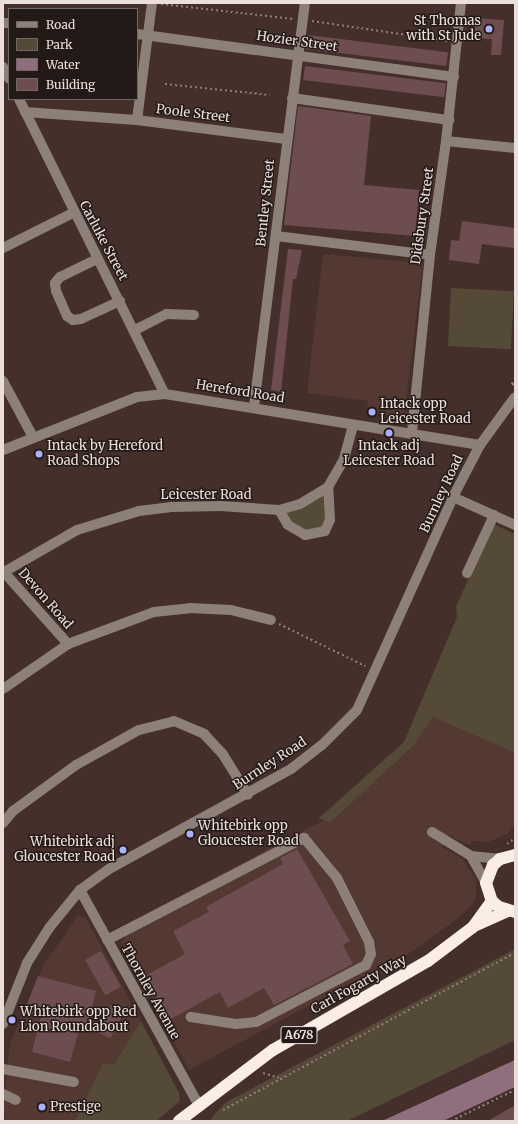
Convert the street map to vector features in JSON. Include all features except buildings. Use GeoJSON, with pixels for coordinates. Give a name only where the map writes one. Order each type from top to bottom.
{"type":"FeatureCollection","features":[{"type":"Feature","properties":{"kind":"highway"},"geometry":{"type":"LineString","coordinates":[[492,901],[486,882],[491,869],[510,854]]}},
{"type":"Feature","properties":{"kind":"highway","name":"A678"},"geometry":{"type":"LineString","coordinates":[[492,901],[511,911]]}},
{"type":"Feature","properties":{"kind":"highway","name":"Carl Fogarty Way"},"geometry":{"type":"LineString","coordinates":[[473,927],[492,901]]}},
{"type":"Feature","properties":{"kind":"highway","name":"Carl Fogarty Way"},"geometry":{"type":"LineString","coordinates":[[179,1121],[250,1066],[294,1038],[408,975],[473,927],[511,911]]}},
{"type":"Feature","properties":{"kind":"street"},"geometry":{"type":"LineString","coordinates":[[137,120],[142,34],[152,3]]}},
{"type":"Feature","properties":{"kind":"street","name":"Bentley Street"},"geometry":{"type":"LineString","coordinates":[[254,406],[276,236],[286,139],[304,20],[305,3]]}},
{"type":"Feature","properties":{"kind":"street","name":"Didsbury Street"},"geometry":{"type":"LineString","coordinates":[[412,432],[430,255],[449,120],[461,3]]}},
{"type":"Feature","properties":{"kind":"street","name":"Hozier Street"},"geometry":{"type":"LineString","coordinates":[[142,34],[454,77]]}},
{"type":"Feature","properties":{"kind":"street"},"geometry":{"type":"LineString","coordinates":[[3,68],[8,78]]}},
{"type":"Feature","properties":{"kind":"street"},"geometry":{"type":"LineString","coordinates":[[292,98],[449,120]]}},
{"type":"Feature","properties":{"kind":"street","name":"Carluke Street"},"geometry":{"type":"LineString","coordinates":[[20,100],[73,213],[135,330],[165,394]]}},
{"type":"Feature","properties":{"kind":"street","name":"Poole Street"},"geometry":{"type":"LineString","coordinates":[[26,112],[137,120],[286,139]]}},
{"type":"Feature","properties":{"kind":"street"},"geometry":{"type":"LineString","coordinates":[[446,141],[515,148]]}},
{"type":"Feature","properties":{"kind":"street"},"geometry":{"type":"LineString","coordinates":[[3,248],[73,213]]}},
{"type":"Feature","properties":{"kind":"street"},"geometry":{"type":"LineString","coordinates":[[276,236],[430,255]]}},
{"type":"Feature","properties":{"kind":"street"},"geometry":{"type":"LineString","coordinates":[[97,259],[60,277],[55,283],[56,291],[67,316],[73,320],[85,318],[120,301]]}},
{"type":"Feature","properties":{"kind":"street"},"geometry":{"type":"LineString","coordinates":[[135,330],[166,314],[194,315]]}},
{"type":"Feature","properties":{"kind":"street"},"geometry":{"type":"LineString","coordinates":[[3,381],[33,437]]}},
{"type":"Feature","properties":{"kind":"street","name":"Hereford Road"},"geometry":{"type":"LineString","coordinates":[[3,450],[33,437],[137,398],[165,394],[254,406],[353,426],[412,432],[480,445]]}},
{"type":"Feature","properties":{"kind":"street","name":"Burnley Road"},"geometry":{"type":"LineString","coordinates":[[3,1024],[27,963],[49,928],[80,890],[109,869],[248,795],[291,769],[322,745],[357,710],[377,672],[453,497],[480,445],[515,397]]}},
{"type":"Feature","properties":{"kind":"street","name":"Leicester Road"},"geometry":{"type":"LineString","coordinates":[[4,571],[77,530],[139,511],[170,506],[221,506],[279,510],[300,504],[328,487],[344,459],[353,426]]}},
{"type":"Feature","properties":{"kind":"street"},"geometry":{"type":"LineString","coordinates":[[279,510],[288,525],[305,535],[326,531],[330,520],[328,487]]}},
{"type":"Feature","properties":{"kind":"street"},"geometry":{"type":"LineString","coordinates":[[453,497],[515,525]]}},
{"type":"Feature","properties":{"kind":"street"},"geometry":{"type":"LineString","coordinates":[[467,572],[494,515]]}},
{"type":"Feature","properties":{"kind":"street","name":"Devon Road"},"geometry":{"type":"LineString","coordinates":[[4,571],[68,644]]}},
{"type":"Feature","properties":{"kind":"street"},"geometry":{"type":"LineString","coordinates":[[3,689],[68,644],[154,612],[190,608],[231,610],[271,620]]}},
{"type":"Feature","properties":{"kind":"street"},"geometry":{"type":"LineString","coordinates":[[3,823],[13,811],[76,765],[139,730],[174,721],[204,734],[222,753],[248,795]]}},
{"type":"Feature","properties":{"kind":"street"},"geometry":{"type":"LineString","coordinates":[[432,832],[471,856],[486,882]]}},
{"type":"Feature","properties":{"kind":"street"},"geometry":{"type":"LineString","coordinates":[[107,940],[304,838],[337,878],[370,942],[371,954],[366,965],[256,1022],[236,1024],[191,1017]]}},
{"type":"Feature","properties":{"kind":"street"},"geometry":{"type":"LineString","coordinates":[[471,856],[510,854]]}},
{"type":"Feature","properties":{"kind":"street","name":"Thornley Avenue"},"geometry":{"type":"LineString","coordinates":[[80,890],[199,1106]]}},
{"type":"Feature","properties":{"kind":"street"},"geometry":{"type":"LineString","coordinates":[[3,1069],[74,1082]]}},
{"type":"Feature","properties":{"kind":"street"},"geometry":{"type":"LineString","coordinates":[[3,1094],[16,1100]]}},
{"type":"Feature","properties":{"kind":"path"},"geometry":{"type":"LineString","coordinates":[[152,3],[304,20],[457,42]]}},
{"type":"Feature","properties":{"kind":"path"},"geometry":{"type":"LineString","coordinates":[[165,84],[269,96]]}},
{"type":"Feature","properties":{"kind":"path"},"geometry":{"type":"LineString","coordinates":[[515,378],[512,384],[515,386]]}},
{"type":"Feature","properties":{"kind":"path"},"geometry":{"type":"LineString","coordinates":[[271,620],[377,672]]}},
{"type":"Feature","properties":{"kind":"path"},"geometry":{"type":"LineString","coordinates":[[223,1110],[515,953]]}},
{"type":"Feature","properties":{"kind":"path"},"geometry":{"type":"LineString","coordinates":[[250,1066],[281,1078]]}},
{"type":"Feature","properties":{"kind":"path"},"geometry":{"type":"LineString","coordinates":[[451,1121],[515,1090]]}},
{"type":"Feature","properties":{"kind":"shaded area"},"geometry":{"type":"Polygon","coordinates":[[[323,254],[423,263],[404,417],[367,413],[368,401],[307,393],[323,254]]]}},
{"type":"Feature","properties":{"kind":"shaded area"},"geometry":{"type":"Polygon","coordinates":[[[433,716],[515,753],[515,824],[507,834],[488,842],[473,841],[470,845],[448,835],[442,847],[462,858],[476,880],[476,897],[473,904],[456,920],[390,967],[362,977],[189,1070],[121,942],[125,938],[121,929],[115,930],[324,820],[330,823],[413,746],[433,716]]]}},
{"type":"Feature","properties":{"kind":"shaded area"},"geometry":{"type":"Polygon","coordinates":[[[78,916],[86,918],[141,1021],[114,1066],[103,1064],[75,1121],[6,1121],[3,1108],[10,1043],[44,964],[78,916]]]}},
{"type":"Feature","properties":{"kind":"green space"},"geometry":{"type":"Polygon","coordinates":[[[451,288],[514,291],[511,349],[448,346],[451,288]]]}},
{"type":"Feature","properties":{"kind":"green space"},"geometry":{"type":"Polygon","coordinates":[[[328,487],[325,531],[305,535],[279,510],[328,487]]]}},
{"type":"Feature","properties":{"kind":"green space"},"geometry":{"type":"Polygon","coordinates":[[[495,525],[515,534],[515,753],[433,717],[413,746],[330,823],[319,818],[404,742],[457,617],[456,607],[491,527],[495,525]]]}},
{"type":"Feature","properties":{"kind":"green space"},"geometry":{"type":"Polygon","coordinates":[[[515,949],[515,1040],[347,1121],[212,1121],[211,1118],[225,1103],[515,949]]]}},
{"type":"Feature","properties":{"kind":"green space"},"geometry":{"type":"Polygon","coordinates":[[[141,1021],[179,1093],[180,1101],[156,1121],[75,1121],[103,1063],[114,1065],[141,1021]]]}},
{"type":"Feature","properties":{"kind":"water"},"geometry":{"type":"Polygon","coordinates":[[[515,1060],[515,1087],[443,1121],[382,1121],[515,1060]]]}},
{"type":"Feature","properties":{"kind":"place","name":"St Thomas with St Jude"},"geometry":{"type":"Point","coordinates":[489,29]}},
{"type":"Feature","properties":{"kind":"place","name":"Intack opp Leicester Road"},"geometry":{"type":"Point","coordinates":[372,412]}},
{"type":"Feature","properties":{"kind":"place","name":"Intack adj Leicester Road"},"geometry":{"type":"Point","coordinates":[389,433]}},
{"type":"Feature","properties":{"kind":"place","name":"Intack by Hereford Road Shops"},"geometry":{"type":"Point","coordinates":[39,454]}},
{"type":"Feature","properties":{"kind":"place","name":"Whitebirk opp Gloucester Road"},"geometry":{"type":"Point","coordinates":[190,834]}},
{"type":"Feature","properties":{"kind":"place","name":"Whitebirk adj Gloucester Road"},"geometry":{"type":"Point","coordinates":[123,850]}},
{"type":"Feature","properties":{"kind":"place","name":"Whitebirk opp Red Lion Roundabout"},"geometry":{"type":"Point","coordinates":[12,1020]}},
{"type":"Feature","properties":{"kind":"place","name":"Prestige"},"geometry":{"type":"Point","coordinates":[42,1107]}}]}
